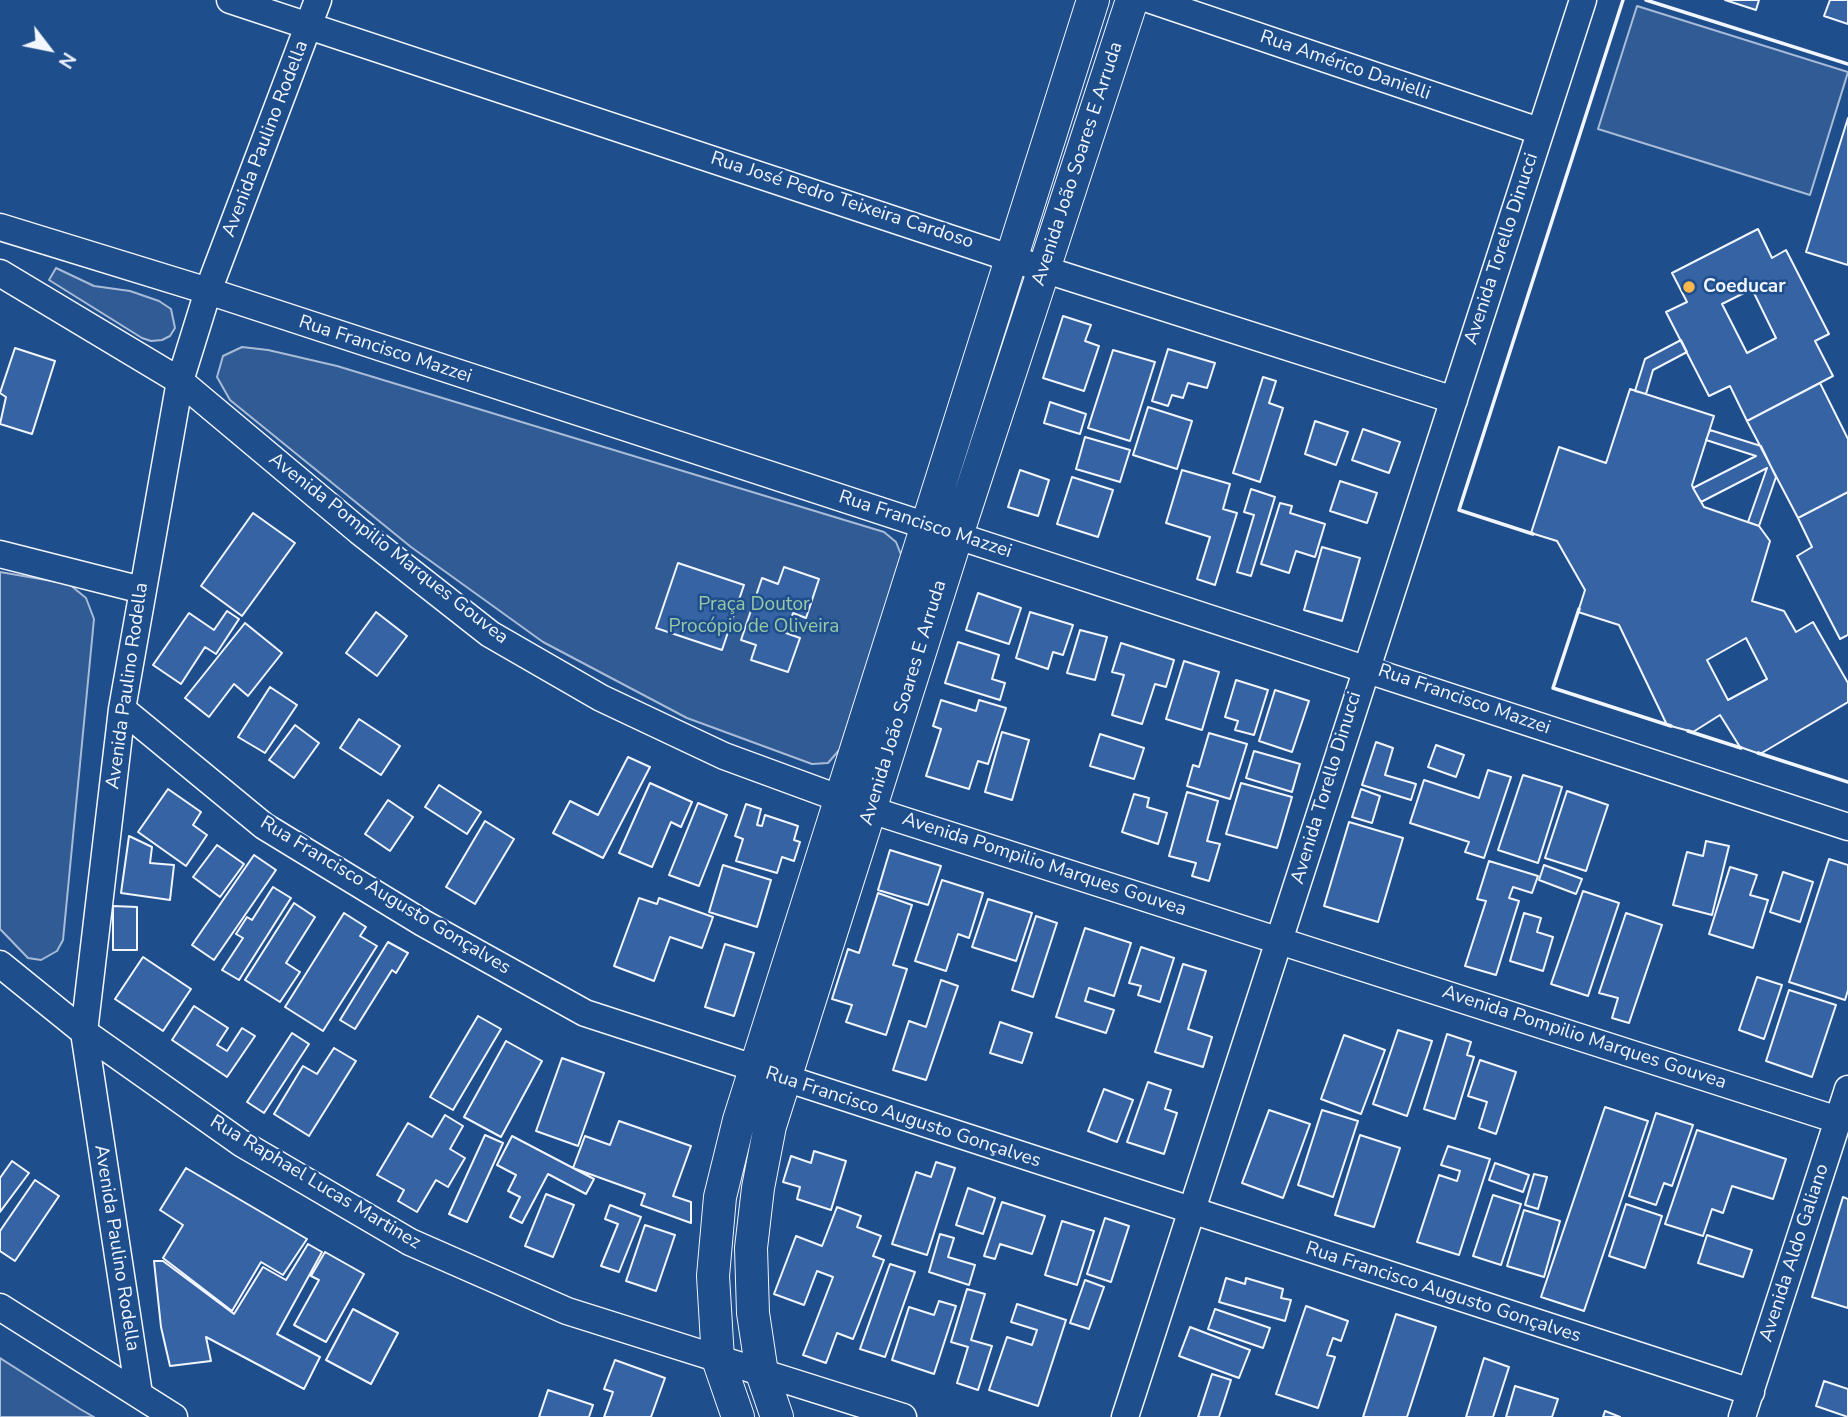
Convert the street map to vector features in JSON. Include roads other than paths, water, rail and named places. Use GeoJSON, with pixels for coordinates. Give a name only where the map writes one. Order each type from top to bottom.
{"type":"FeatureCollection","features":[{"type":"Feature","properties":{"kind":"street","name":"Rua José Pedro Teixeira Cardoso"},"geometry":{"type":"LineString","coordinates":[[230,0],[314,12],[1043,269],[1454,400]]}},
{"type":"Feature","properties":{"kind":"street","name":"Avenida João Soares E Arruda"},"geometry":{"type":"LineString","coordinates":[[738,1417],[718,1359],[713,1276],[720,1196],[753,1070],[1093,0]]}},
{"type":"Feature","properties":{"kind":"street","name":"Avenida João Soares E Arruda"},"geometry":{"type":"LineString","coordinates":[[777,1417],[762,1373],[752,1313],[751,1248],[758,1188],[783,1078],[1132,0]]}},
{"type":"Feature","properties":{"kind":"street","name":"Rua Américo Danielli"},"geometry":{"type":"LineString","coordinates":[[1151,0],[1539,131]]}},
{"type":"Feature","properties":{"kind":"street","name":"Avenida Torello Dinucci"},"geometry":{"type":"LineString","coordinates":[[1125,1417],[1583,0]]}},
{"type":"Feature","properties":{"kind":"street","name":"Avenida Paulino Rodella"},"geometry":{"type":"LineString","coordinates":[[139,1394],[84,1031],[122,709],[180,380],[208,291],[314,12]]}},
{"type":"Feature","properties":{"kind":"street","name":"Rua Francisco Mazzei"},"geometry":{"type":"LineString","coordinates":[[0,227],[208,291],[927,527],[1366,667],[1848,827]]}},
{"type":"Feature","properties":{"kind":"street","name":"Avenida Pompilio Marques Gouvea"},"geometry":{"type":"LineString","coordinates":[[0,273],[180,380],[359,531],[490,634],[601,698],[724,756],[871,810],[1838,1120]]}},
{"type":"Feature","properties":{"kind":"street"},"geometry":{"type":"LineString","coordinates":[[0,554],[142,590]]}},
{"type":"Feature","properties":{"kind":"street","name":"Rua Francisco Augusto Gonçalves"},"geometry":{"type":"LineString","coordinates":[[122,709],[264,825],[423,923],[585,1013],[753,1070],[1751,1392]]}},
{"type":"Feature","properties":{"kind":"street","name":"Rua Raphael Lucas Martinez"},"geometry":{"type":"LineString","coordinates":[[0,964],[84,1031],[241,1143],[410,1242],[567,1311],[903,1417]]}},
{"type":"Feature","properties":{"kind":"street","name":"Avenida Aldo Galiano"},"geometry":{"type":"LineString","coordinates":[[1742,1417],[1848,1089]]}},
{"type":"Feature","properties":{"kind":"street"},"geometry":{"type":"LineString","coordinates":[[0,1307],[174,1417]]}},
{"type":"Feature","properties":{"kind":"place","name":"Coeducar"},"geometry":{"type":"Point","coordinates":[1689,287]}},
{"type":"Feature","properties":{"kind":"park label","name":"Praça Doutor Procópio de Oliveira"},"geometry":{"type":"Point","coordinates":[754,616]}}]}
